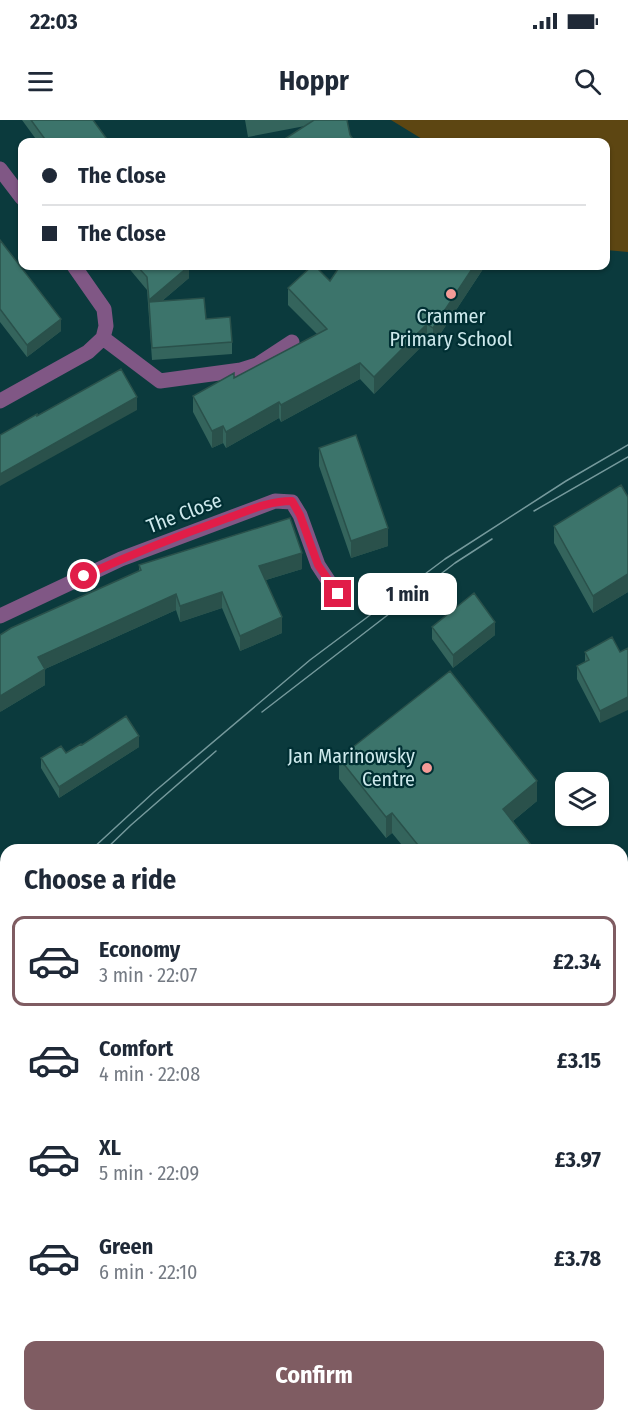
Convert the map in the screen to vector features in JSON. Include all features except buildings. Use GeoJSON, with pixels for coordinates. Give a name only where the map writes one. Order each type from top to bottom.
{"type":"FeatureCollection","features":[{"type":"Feature","properties":{"kind":"street"},"geometry":{"type":"LineString","coordinates":[[0,169],[18,193]]}},
{"type":"Feature","properties":{"kind":"street"},"geometry":{"type":"LineString","coordinates":[[0,401],[88,352],[103,338],[106,326],[104,309],[77,270]]}},
{"type":"Feature","properties":{"kind":"street"},"geometry":{"type":"LineString","coordinates":[[103,338],[160,381],[241,370],[265,360],[292,342]]}},
{"type":"Feature","properties":{"kind":"street","name":"The Close"},"geometry":{"type":"LineString","coordinates":[[0,616],[121,559],[274,501],[292,501],[300,515],[318,565],[338,594]]}},
{"type":"Feature","properties":{"kind":"shaded area"},"geometry":{"type":"Polygon","coordinates":[[[391,120],[628,120],[628,252],[610,250],[610,138],[420,138],[391,120]]]}},
{"type":"Feature","properties":{"kind":"tram line"},"geometry":{"type":"LineString","coordinates":[[98,844],[154,792],[310,660],[445,559],[566,481],[628,445]]}},
{"type":"Feature","properties":{"kind":"tram line"},"geometry":{"type":"LineString","coordinates":[[534,511],[628,457]]}},
{"type":"Feature","properties":{"kind":"tram line"},"geometry":{"type":"LineString","coordinates":[[262,712],[455,563],[492,539]]}},
{"type":"Feature","properties":{"kind":"tram line"},"geometry":{"type":"LineString","coordinates":[[111,844],[216,751]]}},
{"type":"Feature","properties":{"kind":"place","name":"Cranmer Primary School"},"geometry":{"type":"Point","coordinates":[451,294]}},
{"type":"Feature","properties":{"kind":"place","name":"Jan Marinowsky Centre"},"geometry":{"type":"Point","coordinates":[427,768]}},
{"type":"Feature","properties":{"kind":"route"},"geometry":{"type":"LineString","coordinates":[[84,576],[121,559],[274,501],[292,501],[300,515],[318,565],[338,594]]}}]}
